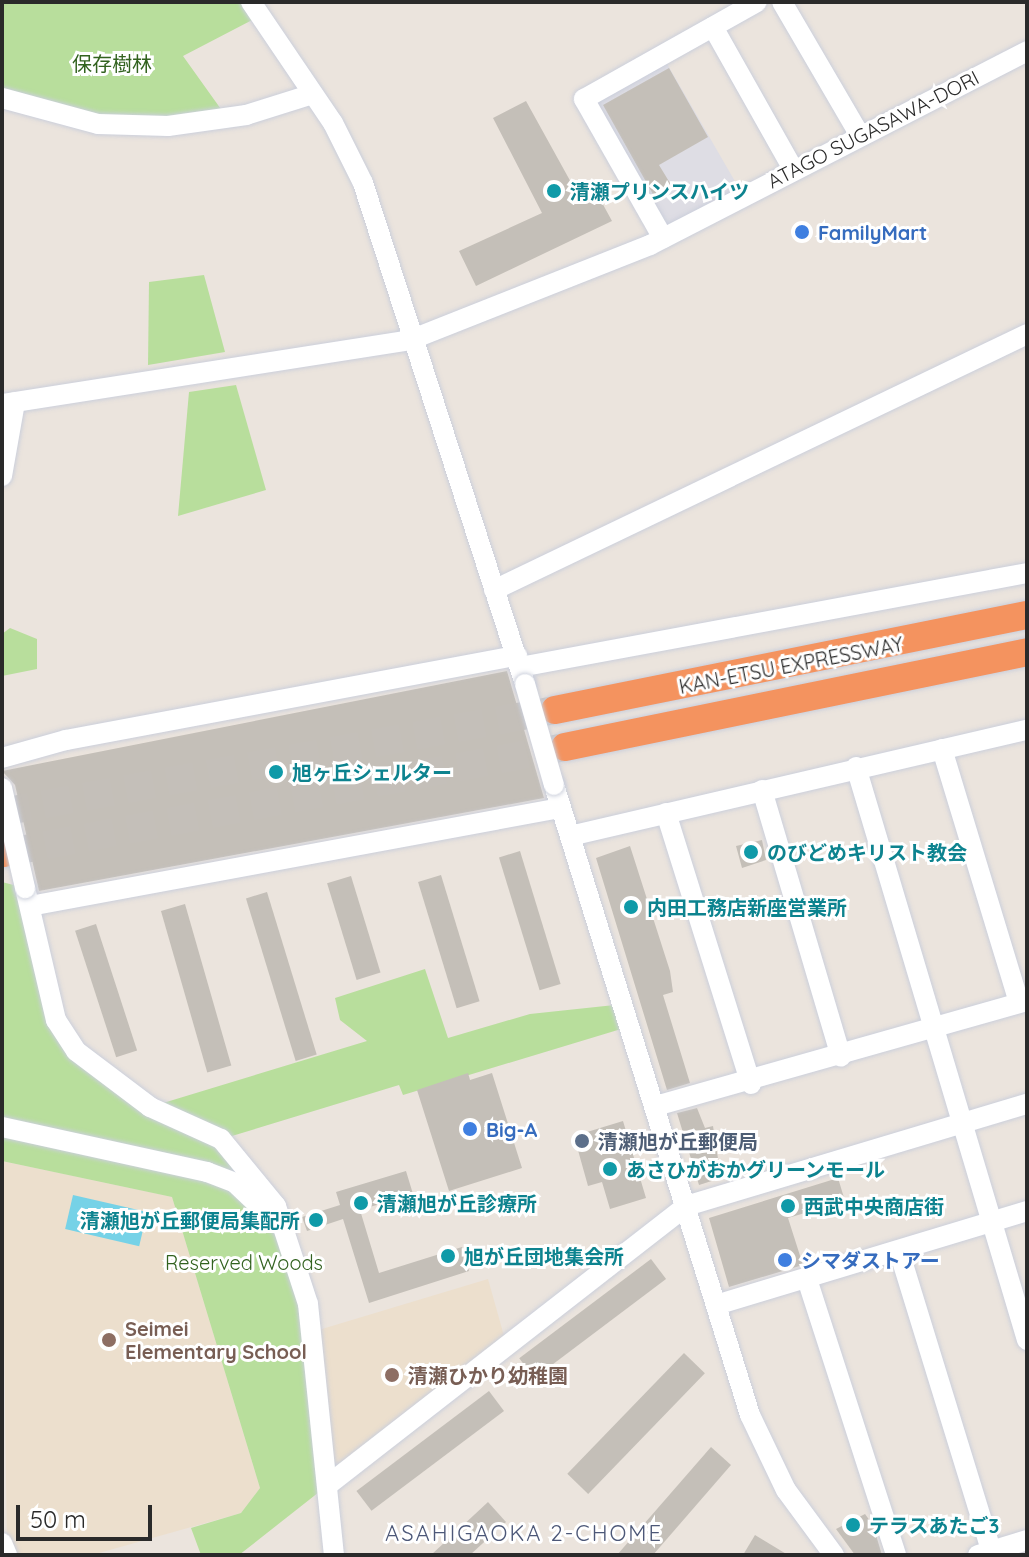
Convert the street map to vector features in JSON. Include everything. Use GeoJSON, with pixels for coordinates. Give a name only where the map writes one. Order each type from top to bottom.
{"type":"FeatureCollection","features":[{"type":"Feature","properties":{"kind":"highway","name":"KAN-ETSU EXPRESSWAY"},"geometry":{"type":"LineString","coordinates":[[555,710],[1027,615]]}},
{"type":"Feature","properties":{"kind":"highway","name":"KAN-ETSU EXPRESSWAY"},"geometry":{"type":"LineString","coordinates":[[565,747],[1027,652]]}},
{"type":"Feature","properties":{"kind":"street"},"geometry":{"type":"LineString","coordinates":[[251,2],[313,94],[363,183],[410,340],[520,669],[560,808],[656,1106],[750,1415],[786,1490],[834,1555]]}},
{"type":"Feature","properties":{"kind":"street"},"geometry":{"type":"LineString","coordinates":[[663,238],[584,99],[757,2]]}},
{"type":"Feature","properties":{"kind":"street"},"geometry":{"type":"LineString","coordinates":[[782,2],[859,134]]}},
{"type":"Feature","properties":{"kind":"street"},"geometry":{"type":"LineString","coordinates":[[713,27],[793,169]]}},
{"type":"Feature","properties":{"kind":"street","name":"ATAGO SUGASAWA-DORI"},"geometry":{"type":"LineString","coordinates":[[9,403],[410,340],[663,238],[859,134],[1027,51]]}},
{"type":"Feature","properties":{"kind":"street"},"geometry":{"type":"LineString","coordinates":[[2,98],[98,124],[168,126],[246,115],[313,94]]}},
{"type":"Feature","properties":{"kind":"street"},"geometry":{"type":"LineString","coordinates":[[494,590],[1027,334]]}},
{"type":"Feature","properties":{"kind":"street"},"geometry":{"type":"LineString","coordinates":[[2,476],[9,403]]}},
{"type":"Feature","properties":{"kind":"street"},"geometry":{"type":"LineString","coordinates":[[2,758],[66,740],[520,669],[1027,573]]}},
{"type":"Feature","properties":{"kind":"street"},"geometry":{"type":"LineString","coordinates":[[570,836],[856,767],[1027,730]]}},
{"type":"Feature","properties":{"kind":"street"},"geometry":{"type":"LineString","coordinates":[[656,1106],[751,1084],[1023,1002],[942,749]]}},
{"type":"Feature","properties":{"kind":"street"},"geometry":{"type":"LineString","coordinates":[[856,767],[1027,1340]]}},
{"type":"Feature","properties":{"kind":"street"},"geometry":{"type":"LineString","coordinates":[[2,788],[56,1020],[76,1051],[150,1107],[221,1139],[266,1189],[286,1231],[308,1304],[334,1555]]}},
{"type":"Feature","properties":{"kind":"street"},"geometry":{"type":"LineString","coordinates":[[762,790],[841,1057]]}},
{"type":"Feature","properties":{"kind":"street"},"geometry":{"type":"LineString","coordinates":[[28,897],[560,808]]}},
{"type":"Feature","properties":{"kind":"street"},"geometry":{"type":"LineString","coordinates":[[666,813],[751,1084]]}},
{"type":"Feature","properties":{"kind":"street"},"geometry":{"type":"LineString","coordinates":[[328,1485],[686,1206],[1027,1104]]}},
{"type":"Feature","properties":{"kind":"street"},"geometry":{"type":"LineString","coordinates":[[2,1127],[207,1172],[235,1183],[286,1231]]}},
{"type":"Feature","properties":{"kind":"street"},"geometry":{"type":"LineString","coordinates":[[716,1305],[1027,1211]]}},
{"type":"Feature","properties":{"kind":"street"},"geometry":{"type":"LineString","coordinates":[[899,1251],[984,1553],[1027,1540]]}},
{"type":"Feature","properties":{"kind":"street"},"geometry":{"type":"LineString","coordinates":[[807,1279],[896,1555]]}},
{"type":"Feature","properties":{"kind":"street"},"geometry":{"type":"LineString","coordinates":[[2,1545],[7,1555]]}},
{"type":"Feature","properties":{"kind":"shaded area"},"geometry":{"type":"Polygon","coordinates":[[[662,55],[743,195],[665,240],[584,100],[662,55]]]}},
{"type":"Feature","properties":{"kind":"shaded area","name":"Seimei Elementary School"},"geometry":{"type":"Polygon","coordinates":[[[2,1161],[172,1197],[260,1488],[241,1513],[92,1555],[7,1555],[2,1161]]]}},
{"type":"Feature","properties":{"kind":"shaded area","name":"清瀬ひかり幼稚園"},"geometry":{"type":"Polygon","coordinates":[[[488,1279],[506,1343],[328,1485],[312,1332],[488,1279]]]}},
{"type":"Feature","properties":{"kind":"green space","name":"保存樹林"},"geometry":{"type":"Polygon","coordinates":[[[2,2],[251,2],[260,16],[183,56],[228,119],[168,126],[2,98],[2,2]]]}},
{"type":"Feature","properties":{"kind":"green space"},"geometry":{"type":"Polygon","coordinates":[[[204,275],[225,352],[148,365],[149,282],[204,275]]]}},
{"type":"Feature","properties":{"kind":"green space"},"geometry":{"type":"Polygon","coordinates":[[[236,385],[266,490],[178,516],[189,392],[236,385]]]}},
{"type":"Feature","properties":{"kind":"green space"},"geometry":{"type":"Polygon","coordinates":[[[10,628],[37,639],[37,669],[2,676],[2,634],[10,628]]]}},
{"type":"Feature","properties":{"kind":"green space","name":"Reserved Woods"},"geometry":{"type":"Polygon","coordinates":[[[2,882],[25,888],[56,1020],[150,1107],[367,1041],[340,1020],[335,998],[425,969],[448,1038],[530,1014],[624,1004],[631,1026],[403,1095],[399,1085],[222,1139],[241,1157],[308,1304],[328,1485],[239,1555],[201,1555],[191,1528],[241,1513],[260,1488],[172,1197],[2,1161],[2,882]]]}},
{"type":"Feature","properties":{"kind":"water"},"geometry":{"type":"Polygon","coordinates":[[[73,1195],[147,1212],[139,1246],[65,1229],[73,1195]]]}},
{"type":"Feature","properties":{"kind":"building"},"geometry":{"type":"Polygon","coordinates":[[[669,68],[708,137],[659,165],[673,188],[655,198],[603,105],[669,68]]]}},
{"type":"Feature","properties":{"kind":"building","name":"清瀬プリンスハイツ"},"geometry":{"type":"Polygon","coordinates":[[[526,101],[578,195],[594,188],[612,221],[476,286],[459,251],[542,213],[493,118],[526,101]]]}},
{"type":"Feature","properties":{"kind":"building","name":"旭ヶ丘シェルター"},"geometry":{"type":"Polygon","coordinates":[[[507,671],[544,798],[39,891],[15,785],[2,771],[507,671]]]}},
{"type":"Feature","properties":{"kind":"building","name":"のびどめキリスト教会"},"geometry":{"type":"Polygon","coordinates":[[[762,840],[766,860],[742,868],[736,846],[762,840]]]}},
{"type":"Feature","properties":{"kind":"building"},"geometry":{"type":"Polygon","coordinates":[[[630,846],[670,971],[673,992],[663,995],[690,1083],[667,1090],[596,858],[630,846]]]}},
{"type":"Feature","properties":{"kind":"building"},"geometry":{"type":"Polygon","coordinates":[[[520,851],[561,984],[540,990],[499,857],[520,851]]]}},
{"type":"Feature","properties":{"kind":"building"},"geometry":{"type":"Polygon","coordinates":[[[441,875],[480,1001],[457,1008],[418,882],[441,875]]]}},
{"type":"Feature","properties":{"kind":"building"},"geometry":{"type":"Polygon","coordinates":[[[351,876],[381,973],[357,980],[327,883],[351,876]]]}},
{"type":"Feature","properties":{"kind":"building"},"geometry":{"type":"Polygon","coordinates":[[[267,892],[317,1055],[296,1061],[246,898],[267,892]]]}},
{"type":"Feature","properties":{"kind":"building"},"geometry":{"type":"Polygon","coordinates":[[[185,904],[231,1065],[207,1072],[161,911],[185,904]]]}},
{"type":"Feature","properties":{"kind":"building"},"geometry":{"type":"Polygon","coordinates":[[[96,924],[137,1050],[116,1057],[75,931],[96,924]]]}},
{"type":"Feature","properties":{"kind":"building","name":"Big-A"},"geometry":{"type":"Polygon","coordinates":[[[468,1073],[470,1080],[492,1073],[522,1168],[449,1191],[417,1090],[468,1073]]]}},
{"type":"Feature","properties":{"kind":"building"},"geometry":{"type":"Polygon","coordinates":[[[697,1108],[705,1128],[713,1126],[721,1178],[699,1185],[677,1113],[697,1108]]]}},
{"type":"Feature","properties":{"kind":"building","name":"あさひがおかグリーンモール"},"geometry":{"type":"Polygon","coordinates":[[[623,1121],[646,1198],[610,1209],[602,1182],[588,1186],[574,1136],[623,1121]]]}},
{"type":"Feature","properties":{"kind":"building","name":"旭が丘団地集会所"},"geometry":{"type":"Polygon","coordinates":[[[406,1171],[413,1194],[360,1210],[379,1273],[462,1247],[469,1271],[369,1303],[343,1219],[307,1231],[302,1217],[340,1205],[336,1192],[406,1171]]]}},
{"type":"Feature","properties":{"kind":"building"},"geometry":{"type":"Polygon","coordinates":[[[838,1178],[845,1201],[788,1218],[803,1265],[729,1287],[709,1218],[838,1178]]]}},
{"type":"Feature","properties":{"kind":"building"},"geometry":{"type":"Polygon","coordinates":[[[651,1259],[666,1279],[534,1378],[519,1358],[651,1259]]]}},
{"type":"Feature","properties":{"kind":"building"},"geometry":{"type":"Polygon","coordinates":[[[684,1353],[705,1373],[588,1494],[567,1474],[684,1353]]]}},
{"type":"Feature","properties":{"kind":"building"},"geometry":{"type":"Polygon","coordinates":[[[489,1391],[504,1411],[371,1511],[356,1491],[489,1391]]]}},
{"type":"Feature","properties":{"kind":"building"},"geometry":{"type":"Polygon","coordinates":[[[711,1447],[731,1465],[653,1555],[617,1555],[711,1447]]]}},
{"type":"Feature","properties":{"kind":"building"},"geometry":{"type":"Polygon","coordinates":[[[488,1502],[506,1522],[470,1555],[431,1555],[488,1502]]]}},
{"type":"Feature","properties":{"kind":"building"},"geometry":{"type":"Polygon","coordinates":[[[865,1514],[873,1525],[882,1555],[855,1555],[836,1529],[865,1514]]]}},
{"type":"Feature","properties":{"kind":"building"},"geometry":{"type":"Polygon","coordinates":[[[755,1535],[788,1555],[743,1555],[755,1535]]]}},
{"type":"Feature","properties":{"kind":"tunnel"},"geometry":{"type":"LineString","coordinates":[[2,812],[555,710]]}},
{"type":"Feature","properties":{"kind":"tunnel"},"geometry":{"type":"LineString","coordinates":[[4,853],[565,747]]}},
{"type":"Feature","properties":{"kind":"place","name":"清瀬プリンスハイツ"},"geometry":{"type":"Point","coordinates":[554,191]}},
{"type":"Feature","properties":{"kind":"place","name":"FamilyMart"},"geometry":{"type":"Point","coordinates":[802,232]}},
{"type":"Feature","properties":{"kind":"place","name":"旭ヶ丘シェルター"},"geometry":{"type":"Point","coordinates":[276,772]}},
{"type":"Feature","properties":{"kind":"place","name":"のびどめキリスト教会"},"geometry":{"type":"Point","coordinates":[751,852]}},
{"type":"Feature","properties":{"kind":"place","name":"内田工務店新座営業所"},"geometry":{"type":"Point","coordinates":[631,907]}},
{"type":"Feature","properties":{"kind":"place","name":"Big-A"},"geometry":{"type":"Point","coordinates":[470,1129]}},
{"type":"Feature","properties":{"kind":"place","name":"清瀬旭が丘郵便局"},"geometry":{"type":"Point","coordinates":[582,1141]}},
{"type":"Feature","properties":{"kind":"place","name":"あさひがおかグリーンモール"},"geometry":{"type":"Point","coordinates":[610,1169]}},
{"type":"Feature","properties":{"kind":"place","name":"清瀬旭が丘診療所"},"geometry":{"type":"Point","coordinates":[361,1203]}},
{"type":"Feature","properties":{"kind":"place","name":"西武中央商店街"},"geometry":{"type":"Point","coordinates":[788,1206]}},
{"type":"Feature","properties":{"kind":"place","name":"清瀬旭が丘郵便局集配所"},"geometry":{"type":"Point","coordinates":[316,1220]}},
{"type":"Feature","properties":{"kind":"place","name":"旭が丘団地集会所"},"geometry":{"type":"Point","coordinates":[448,1256]}},
{"type":"Feature","properties":{"kind":"place","name":"シマダストアー"},"geometry":{"type":"Point","coordinates":[785,1260]}},
{"type":"Feature","properties":{"kind":"place","name":"Seimei Elementary School"},"geometry":{"type":"Point","coordinates":[109,1340]}},
{"type":"Feature","properties":{"kind":"place","name":"清瀬ひかり幼稚園"},"geometry":{"type":"Point","coordinates":[392,1375]}},
{"type":"Feature","properties":{"kind":"place","name":"テラスあたご3"},"geometry":{"type":"Point","coordinates":[853,1525]}},
{"type":"Feature","properties":{"kind":"district","name":"ASAHIGAOKA 2-CHOME"},"geometry":{"type":"Point","coordinates":[524,1534]}}]}
